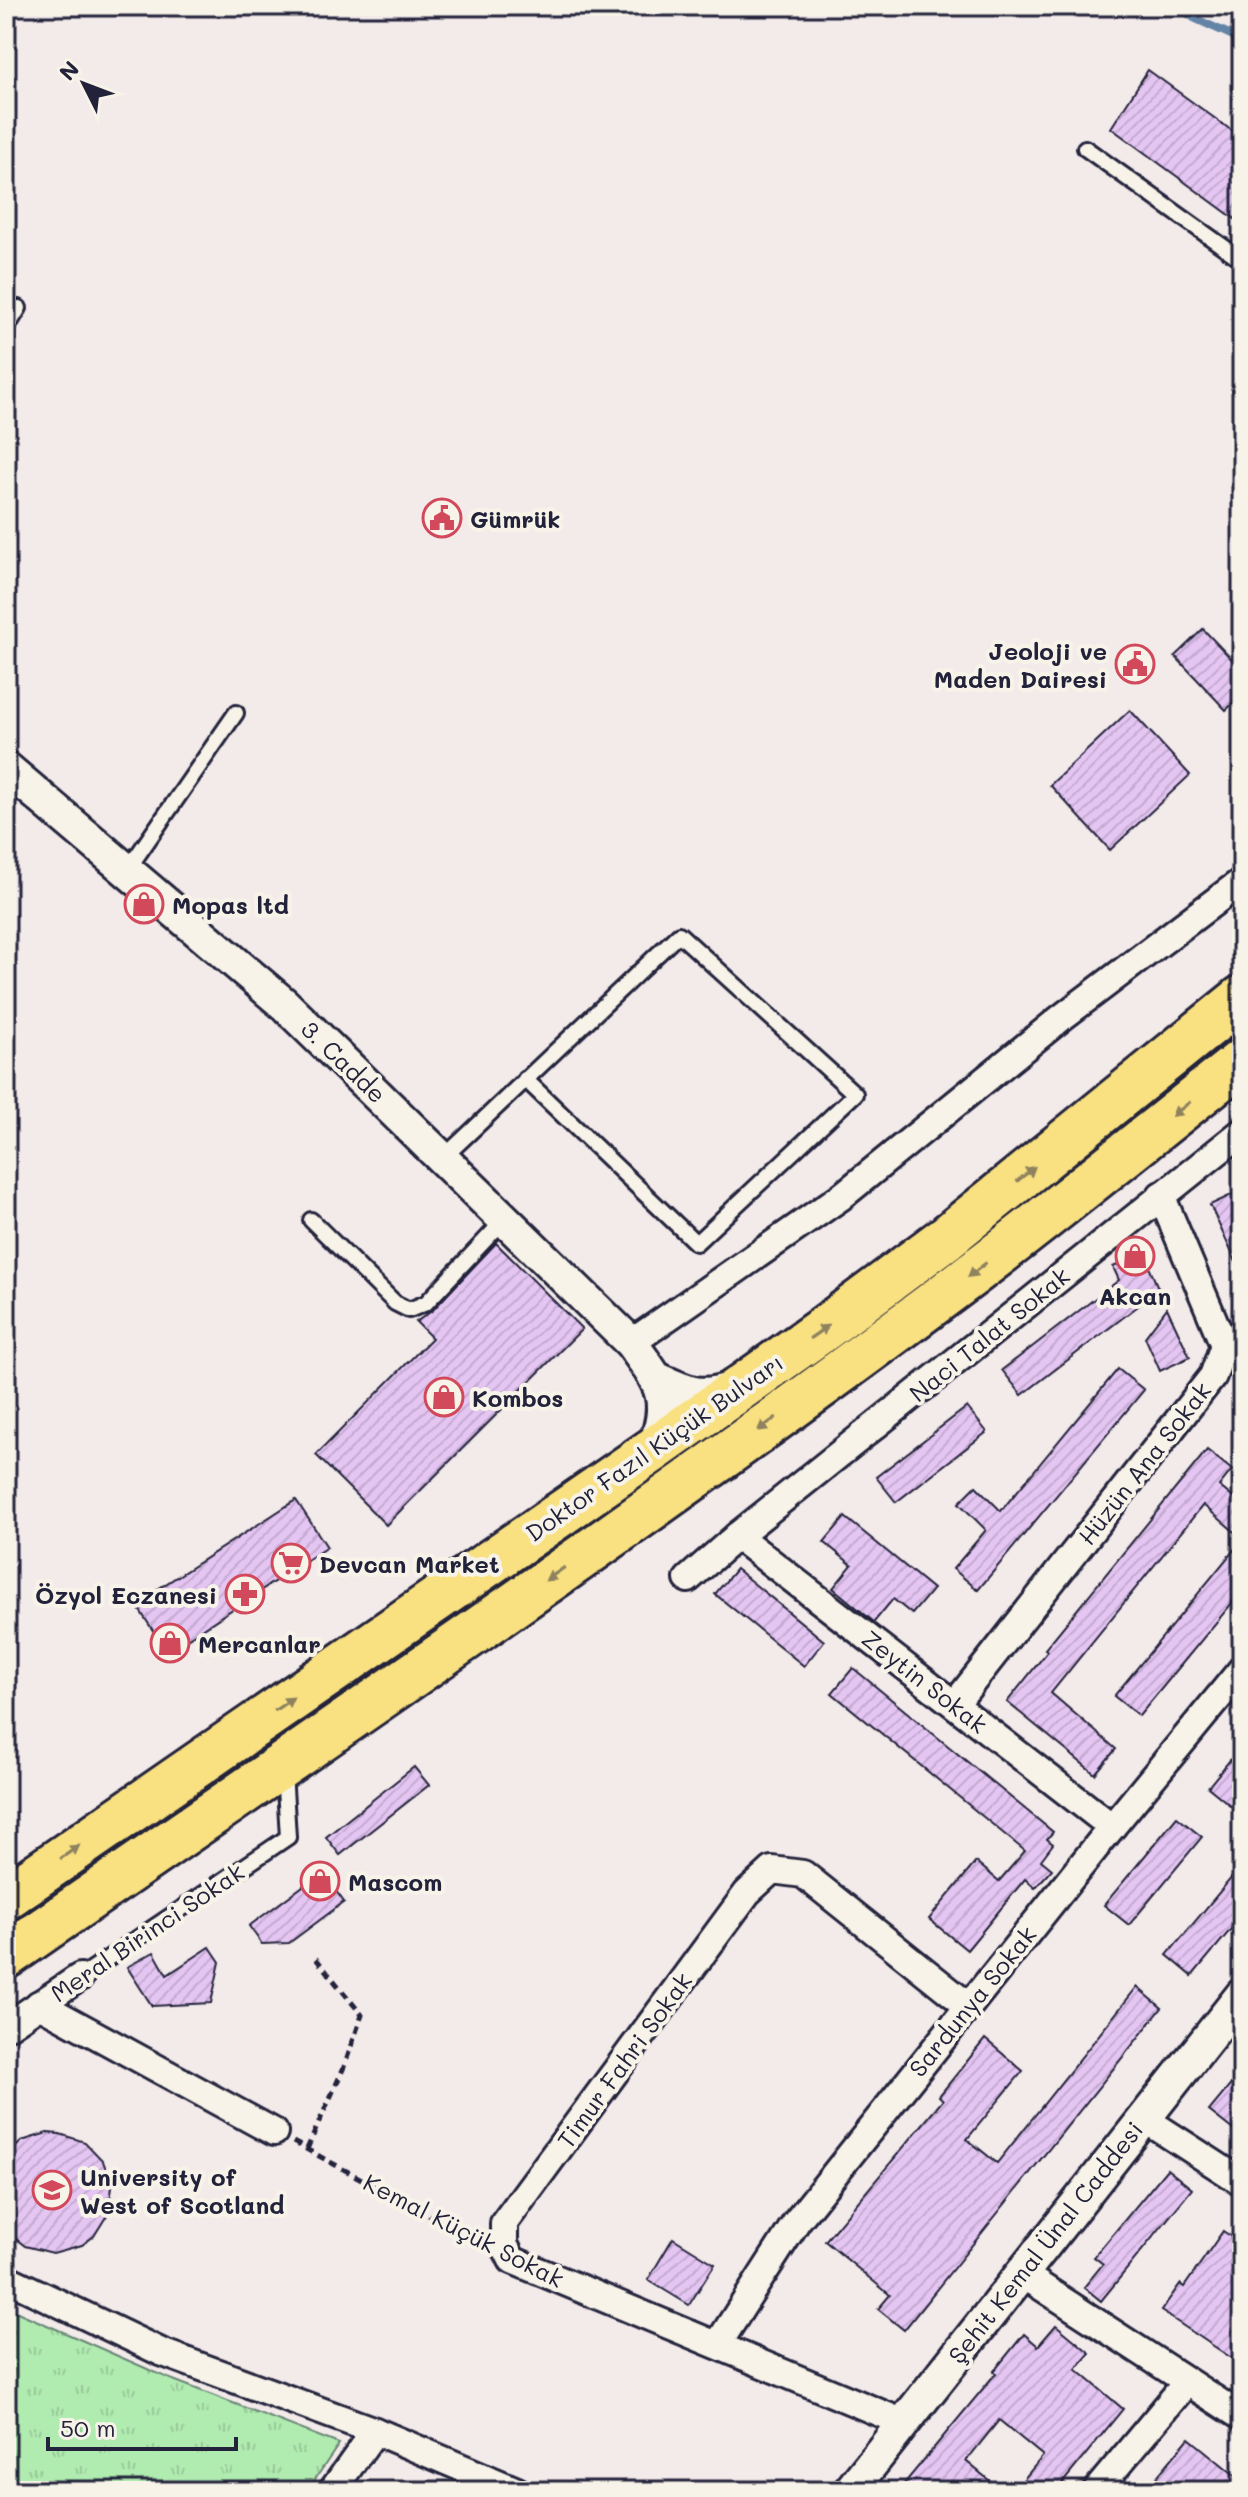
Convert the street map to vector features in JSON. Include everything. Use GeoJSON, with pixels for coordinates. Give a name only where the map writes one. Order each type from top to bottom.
{"type":"FeatureCollection","features":[{"type":"Feature","properties":{"kind":"highway","name":"Doktor Fazıl Küçük Bulvarı"},"geometry":{"type":"LineString","coordinates":[[6,1897],[653,1450],[947,1237],[1242,998]]}},
{"type":"Feature","properties":{"kind":"highway","name":"Doktor Fazıl Küçük Bulvarı"},"geometry":{"type":"LineString","coordinates":[[6,1956],[851,1364],[963,1282],[1242,1061]]}},
{"type":"Feature","properties":{"kind":"street","name":"3. Cadde"},"geometry":{"type":"LineString","coordinates":[[6,768],[284,1004],[631,1343],[658,1379]]}},
{"type":"Feature","properties":{"kind":"street"},"geometry":{"type":"LineString","coordinates":[[631,1343],[842,1196],[1061,1018],[1242,881]]}},
{"type":"Feature","properties":{"kind":"street","name":"Naci Talat Sokak"},"geometry":{"type":"LineString","coordinates":[[737,1536],[1242,1132]]}},
{"type":"Feature","properties":{"kind":"street","name":"Hüzün Ana Sokak"},"geometry":{"type":"LineString","coordinates":[[955,1704],[1213,1376],[1224,1345],[1161,1195]]}},
{"type":"Feature","properties":{"kind":"street"},"geometry":{"type":"LineString","coordinates":[[653,1450],[663,1412],[658,1379],[694,1393],[716,1394],[750,1380]]}},
{"type":"Feature","properties":{"kind":"street"},"geometry":{"type":"LineString","coordinates":[[688,1579],[737,1536]]}},
{"type":"Feature","properties":{"kind":"street","name":"Zeytin Sokak"},"geometry":{"type":"LineString","coordinates":[[737,1536],[1112,1827]]}},
{"type":"Feature","properties":{"kind":"street","name":"Sardunya Sokak"},"geometry":{"type":"LineString","coordinates":[[718,2344],[797,2221],[1242,1669]]}},
{"type":"Feature","properties":{"kind":"street","name":"Timur Fahri Sokak"},"geometry":{"type":"LineString","coordinates":[[512,2260],[504,2244],[504,2223],[747,1893],[772,1870],[803,1874],[968,2006]]}},
{"type":"Feature","properties":{"kind":"street","name":"Meral Birinci Sokak"},"geometry":{"type":"LineString","coordinates":[[6,2027],[80,1977]]}},
{"type":"Feature","properties":{"kind":"street","name":"Şehit Kemal Ünal Caddesi"},"geometry":{"type":"LineString","coordinates":[[850,2491],[1242,1995]]}},
{"type":"Feature","properties":{"kind":"street"},"geometry":{"type":"LineString","coordinates":[[39,2004],[274,2132]]}},
{"type":"Feature","properties":{"kind":"street"},"geometry":{"type":"LineString","coordinates":[[1143,2118],[1242,2182]]}},
{"type":"Feature","properties":{"kind":"street","name":"Kemal Küçük Sokak"},"geometry":{"type":"LineString","coordinates":[[512,2260],[904,2423]]}},
{"type":"Feature","properties":{"kind":"street"},"geometry":{"type":"LineString","coordinates":[[1022,2274],[1242,2417]]}},
{"type":"Feature","properties":{"kind":"street"},"geometry":{"type":"LineString","coordinates":[[6,2278],[161,2352],[375,2431],[517,2491]]}},
{"type":"Feature","properties":{"kind":"street"},"geometry":{"type":"LineString","coordinates":[[1096,2491],[1187,2382]]}},
{"type":"Feature","properties":{"kind":"street"},"geometry":{"type":"LineString","coordinates":[[332,2491],[375,2431]]}},
{"type":"Feature","properties":{"kind":"lane"},"geometry":{"type":"LineString","coordinates":[[1085,148],[1242,260]]}},
{"type":"Feature","properties":{"kind":"lane"},"geometry":{"type":"LineString","coordinates":[[6,329],[19,308]]}},
{"type":"Feature","properties":{"kind":"lane"},"geometry":{"type":"LineString","coordinates":[[128,869],[236,713]]}},
{"type":"Feature","properties":{"kind":"lane"},"geometry":{"type":"LineString","coordinates":[[443,1158],[525,1079],[679,934],[855,1094],[696,1243],[525,1079]]}},
{"type":"Feature","properties":{"kind":"lane"},"geometry":{"type":"LineString","coordinates":[[311,1220],[395,1303],[409,1310],[426,1303],[505,1219]]}},
{"type":"Feature","properties":{"kind":"lane","name":"Meral Birinci Sokak"},"geometry":{"type":"LineString","coordinates":[[80,1977],[288,1837],[283,1764]]}},
{"type":"Feature","properties":{"kind":"path"},"geometry":{"type":"LineString","coordinates":[[307,2149],[344,2067],[362,2015],[313,1955]]}},
{"type":"Feature","properties":{"kind":"path","name":"Kemal Küçük Sokak"},"geometry":{"type":"LineString","coordinates":[[274,2132],[512,2260]]}},
{"type":"Feature","properties":{"kind":"green space"},"geometry":{"type":"Polygon","coordinates":[[[6,2307],[168,2378],[339,2444],[307,2491],[6,2491],[6,2307]]]}},
{"type":"Feature","properties":{"kind":"building"},"geometry":{"type":"Polygon","coordinates":[[[1148,70],[1242,138],[1242,224],[1111,128],[1148,70]]]}},
{"type":"Feature","properties":{"kind":"building"},"geometry":{"type":"Polygon","coordinates":[[[1203,629],[1242,670],[1242,695],[1226,710],[1175,656],[1203,629]]]}},
{"type":"Feature","properties":{"kind":"building"},"geometry":{"type":"Polygon","coordinates":[[[1130,710],[1190,775],[1110,850],[1050,785],[1130,710]]]}},
{"type":"Feature","properties":{"kind":"building"},"geometry":{"type":"Polygon","coordinates":[[[1242,1190],[1242,1275],[1210,1205],[1242,1190]]]}},
{"type":"Feature","properties":{"kind":"building","name":"Kombos"},"geometry":{"type":"Polygon","coordinates":[[[496,1243],[582,1329],[386,1525],[316,1455],[432,1338],[416,1322],[433,1310],[496,1243]]]}},
{"type":"Feature","properties":{"kind":"building"},"geometry":{"type":"Polygon","coordinates":[[[1143,1253],[1159,1290],[1022,1395],[1002,1370],[1119,1280],[1113,1267],[1143,1253]]]}},
{"type":"Feature","properties":{"kind":"building"},"geometry":{"type":"Polygon","coordinates":[[[1167,1308],[1190,1357],[1160,1371],[1145,1337],[1167,1308]]]}},
{"type":"Feature","properties":{"kind":"building"},"geometry":{"type":"Polygon","coordinates":[[[1118,1369],[1144,1390],[978,1590],[953,1569],[986,1530],[959,1503],[976,1486],[1001,1511],[1118,1369]]]}},
{"type":"Feature","properties":{"kind":"building"},"geometry":{"type":"Polygon","coordinates":[[[967,1407],[987,1432],[896,1502],[876,1477],[967,1407]]]}},
{"type":"Feature","properties":{"kind":"building"},"geometry":{"type":"Polygon","coordinates":[[[1207,1450],[1232,1470],[1219,1486],[1242,1505],[1242,1538],[1203,1505],[1051,1693],[1116,1749],[1095,1774],[1007,1702],[1048,1651],[1045,1649],[1207,1450]]]}},
{"type":"Feature","properties":{"kind":"building"},"geometry":{"type":"Polygon","coordinates":[[[296,1500],[327,1547],[167,1652],[139,1609],[151,1601],[147,1596],[296,1500]]]}},
{"type":"Feature","properties":{"kind":"building"},"geometry":{"type":"Polygon","coordinates":[[[845,1517],[933,1589],[912,1614],[893,1599],[874,1622],[833,1588],[852,1565],[824,1542],[845,1517]]]}},
{"type":"Feature","properties":{"kind":"building"},"geometry":{"type":"Polygon","coordinates":[[[1242,1540],[1242,1591],[1139,1716],[1114,1696],[1242,1540]]]}},
{"type":"Feature","properties":{"kind":"building"},"geometry":{"type":"Polygon","coordinates":[[[736,1569],[824,1641],[804,1666],[715,1594],[736,1569]]]}},
{"type":"Feature","properties":{"kind":"building"},"geometry":{"type":"Polygon","coordinates":[[[853,1668],[1053,1832],[1047,1839],[1053,1844],[1041,1860],[1052,1869],[1035,1888],[1025,1879],[967,1950],[929,1919],[976,1862],[999,1881],[1025,1851],[832,1693],[853,1668]]]}},
{"type":"Feature","properties":{"kind":"building"},"geometry":{"type":"Polygon","coordinates":[[[1242,1745],[1242,1815],[1208,1787],[1242,1745]]]}},
{"type":"Feature","properties":{"kind":"building"},"geometry":{"type":"Polygon","coordinates":[[[414,1767],[429,1785],[340,1855],[326,1837],[414,1767]]]}},
{"type":"Feature","properties":{"kind":"building"},"geometry":{"type":"Polygon","coordinates":[[[1177,1817],[1202,1837],[1129,1925],[1104,1905],[1177,1817]]]}},
{"type":"Feature","properties":{"kind":"building"},"geometry":{"type":"Polygon","coordinates":[[[1242,1865],[1242,1916],[1192,1976],[1167,1955],[1242,1865]]]}},
{"type":"Feature","properties":{"kind":"building"},"geometry":{"type":"Polygon","coordinates":[[[322,1872],[344,1902],[289,1943],[262,1944],[249,1926],[322,1872]]]}},
{"type":"Feature","properties":{"kind":"building"},"geometry":{"type":"Polygon","coordinates":[[[210,1947],[220,1962],[211,2003],[152,2006],[127,1967],[154,1952],[167,1975],[210,1947]]]}},
{"type":"Feature","properties":{"kind":"building"},"geometry":{"type":"Polygon","coordinates":[[[1137,1987],[1162,2008],[904,2330],[878,2309],[890,2295],[825,2241],[943,2100],[939,2096],[985,2039],[1023,2071],[967,2139],[997,2163],[1137,1987]]]}},
{"type":"Feature","properties":{"kind":"building"},"geometry":{"type":"Polygon","coordinates":[[[1242,2071],[1242,2137],[1209,2111],[1242,2071]]]}},
{"type":"Feature","properties":{"kind":"building"},"geometry":{"type":"Polygon","coordinates":[[[47,2133],[85,2142],[103,2161],[112,2186],[109,2212],[94,2236],[82,2245],[53,2253],[25,2246],[6,2231],[6,2156],[22,2141],[47,2133]]]}},
{"type":"Feature","properties":{"kind":"building"},"geometry":{"type":"Polygon","coordinates":[[[1167,2169],[1192,2189],[1101,2301],[1084,2287],[1103,2264],[1094,2257],[1167,2169]]]}},
{"type":"Feature","properties":{"kind":"building"},"geometry":{"type":"Polygon","coordinates":[[[1223,2231],[1242,2244],[1242,2365],[1161,2311],[1180,2284],[1184,2287],[1223,2231]]]}},
{"type":"Feature","properties":{"kind":"building"},"geometry":{"type":"Polygon","coordinates":[[[673,2238],[715,2264],[689,2305],[648,2280],[673,2238]]]}},
{"type":"Feature","properties":{"kind":"building"},"geometry":{"type":"Polygon","coordinates":[[[1056,2325],[1090,2353],[1076,2369],[1123,2409],[1056,2491],[1014,2491],[1043,2456],[999,2420],[966,2461],[1002,2491],[898,2491],[996,2373],[994,2371],[1024,2334],[1038,2346],[1056,2325]]]}},
{"type":"Feature","properties":{"kind":"building"},"geometry":{"type":"Polygon","coordinates":[[[1189,2438],[1242,2481],[1242,2491],[1145,2491],[1189,2438]]]}},
{"type":"Feature","properties":{"kind":"waterway"},"geometry":{"type":"LineString","coordinates":[[1177,6],[1194,18],[1242,40]]}},
{"type":"Feature","properties":{"kind":"place","name":"Gümrük"},"geometry":{"type":"Point","coordinates":[442,518]}},
{"type":"Feature","properties":{"kind":"place","name":"Jeoloji ve Maden Dairesi"},"geometry":{"type":"Point","coordinates":[1135,664]}},
{"type":"Feature","properties":{"kind":"place","name":"Mopas ltd"},"geometry":{"type":"Point","coordinates":[144,904]}},
{"type":"Feature","properties":{"kind":"place","name":"Akcan"},"geometry":{"type":"Point","coordinates":[1135,1256]}},
{"type":"Feature","properties":{"kind":"place","name":"Kombos"},"geometry":{"type":"Point","coordinates":[444,1397]}},
{"type":"Feature","properties":{"kind":"place","name":"Devcan Market"},"geometry":{"type":"Point","coordinates":[291,1563]}},
{"type":"Feature","properties":{"kind":"place","name":"Özyol Eczanesi"},"geometry":{"type":"Point","coordinates":[245,1594]}},
{"type":"Feature","properties":{"kind":"place","name":"Mercanlar"},"geometry":{"type":"Point","coordinates":[170,1643]}},
{"type":"Feature","properties":{"kind":"place","name":"Mascom"},"geometry":{"type":"Point","coordinates":[320,1881]}},
{"type":"Feature","properties":{"kind":"place","name":"University of West of Scotland"},"geometry":{"type":"Point","coordinates":[52,2190]}}]}
